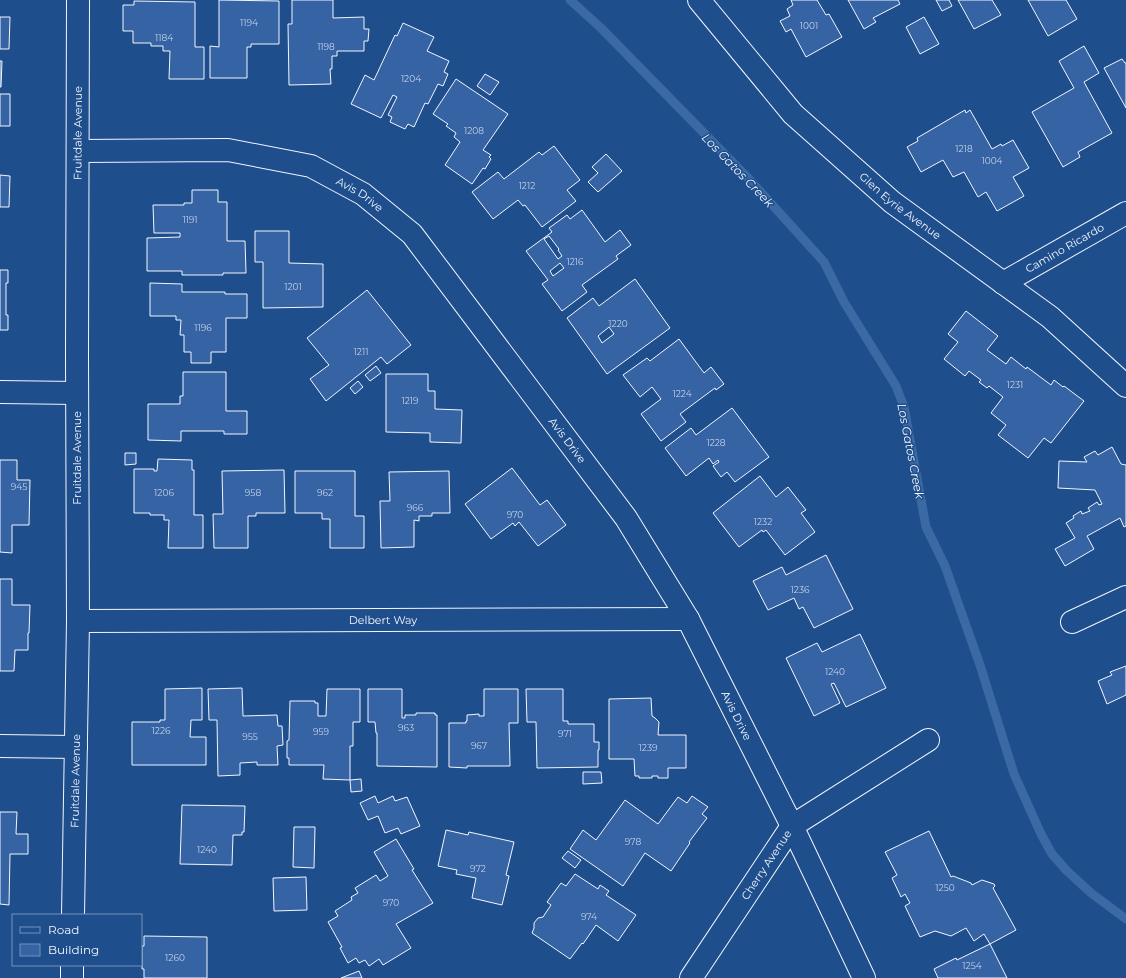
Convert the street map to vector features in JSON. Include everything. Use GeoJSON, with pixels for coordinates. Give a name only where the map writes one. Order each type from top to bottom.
{"type":"FeatureCollection","features":[{"type":"Feature","properties":{"kind":"street","name":"Fruitdale Avenue"},"geometry":{"type":"LineString","coordinates":[[73,914],[78,621],[78,0]]}},
{"type":"Feature","properties":{"kind":"street","name":"Glen Eyrie Avenue"},"geometry":{"type":"LineString","coordinates":[[699,0],[793,114],[892,202],[1050,317],[1126,386]]}},
{"type":"Feature","properties":{"kind":"street","name":"Avis Drive"},"geometry":{"type":"LineString","coordinates":[[78,151],[228,150],[311,166],[363,194],[412,234],[626,518],[688,619],[792,826],[864,978]]}},
{"type":"Feature","properties":{"kind":"street","name":"Camino Ricardo"},"geometry":{"type":"LineString","coordinates":[[1003,283],[1126,214]]}},
{"type":"Feature","properties":{"kind":"street"},"geometry":{"type":"LineString","coordinates":[[0,392],[77,393]]}},
{"type":"Feature","properties":{"kind":"street"},"geometry":{"type":"LineString","coordinates":[[1072,622],[1126,597]]}},
{"type":"Feature","properties":{"kind":"street","name":"Delbert Way"},"geometry":{"type":"LineString","coordinates":[[78,621],[688,619]]}},
{"type":"Feature","properties":{"kind":"street","name":"Cherry Avenue"},"geometry":{"type":"LineString","coordinates":[[691,978],[792,826],[928,740]]}},
{"type":"Feature","properties":{"kind":"street"},"geometry":{"type":"LineString","coordinates":[[0,746],[76,747]]}},
{"type":"Feature","properties":{"kind":"street"},"geometry":{"type":"LineString","coordinates":[[72,966],[72,978]]}},
{"type":"Feature","properties":{"kind":"building"},"geometry":{"type":"Polygon","coordinates":[[[219,0],[279,1],[279,44],[251,44],[251,47],[247,47],[247,78],[210,78],[210,46],[219,47],[219,0]]]}},
{"type":"Feature","properties":{"kind":"building"},"geometry":{"type":"Polygon","coordinates":[[[292,0],[333,0],[333,18],[364,17],[364,29],[369,29],[368,41],[364,41],[364,51],[337,51],[337,56],[332,56],[332,69],[330,69],[331,84],[289,85],[288,24],[292,24],[292,0]]]}},
{"type":"Feature","properties":{"kind":"building"},"geometry":{"type":"Polygon","coordinates":[[[791,0],[817,0],[826,15],[829,14],[842,37],[806,57],[791,29],[786,32],[780,21],[790,16],[787,9],[793,5],[791,0]]]}},
{"type":"Feature","properties":{"kind":"building"},"geometry":{"type":"Polygon","coordinates":[[[848,0],[898,0],[900,4],[873,18],[876,22],[864,29],[848,0]]]}},
{"type":"Feature","properties":{"kind":"building"},"geometry":{"type":"Polygon","coordinates":[[[936,0],[949,0],[952,6],[942,11],[936,0]]]}},
{"type":"Feature","properties":{"kind":"building"},"geometry":{"type":"Polygon","coordinates":[[[958,0],[992,0],[1001,15],[974,29],[958,0]]]}},
{"type":"Feature","properties":{"kind":"building"},"geometry":{"type":"Polygon","coordinates":[[[1028,0],[1066,0],[1077,19],[1048,36],[1028,0]]]}},
{"type":"Feature","properties":{"kind":"building"},"geometry":{"type":"Polygon","coordinates":[[[134,1],[195,2],[195,47],[204,47],[204,79],[169,79],[170,51],[163,51],[163,46],[151,46],[151,43],[133,43],[133,31],[123,31],[123,5],[134,5],[134,1]]]}},
{"type":"Feature","properties":{"kind":"building"},"geometry":{"type":"Polygon","coordinates":[[[0,17],[10,17],[9,49],[0,49],[0,17]]]}},
{"type":"Feature","properties":{"kind":"building"},"geometry":{"type":"Polygon","coordinates":[[[924,17],[939,44],[920,54],[906,27],[924,17]]]}},
{"type":"Feature","properties":{"kind":"building"},"geometry":{"type":"Polygon","coordinates":[[[403,23],[434,37],[427,51],[449,61],[444,72],[448,74],[443,86],[438,84],[428,104],[425,103],[414,127],[408,124],[405,129],[390,122],[392,117],[388,115],[397,97],[393,95],[381,118],[351,104],[365,75],[374,80],[395,35],[397,36],[403,23]]]}},
{"type":"Feature","properties":{"kind":"building"},"geometry":{"type":"Polygon","coordinates":[[[1084,46],[1099,73],[1084,82],[1112,133],[1078,152],[1080,157],[1063,167],[1032,112],[1074,88],[1059,61],[1084,46]]]}},
{"type":"Feature","properties":{"kind":"building"},"geometry":{"type":"Polygon","coordinates":[[[1122,59],[1126,63],[1126,108],[1104,68],[1122,59]]]}},
{"type":"Feature","properties":{"kind":"building"},"geometry":{"type":"Polygon","coordinates":[[[0,61],[2,61],[1,87],[0,87],[0,61]]]}},
{"type":"Feature","properties":{"kind":"building"},"geometry":{"type":"Polygon","coordinates":[[[485,74],[499,82],[490,95],[477,86],[485,74]]]}},
{"type":"Feature","properties":{"kind":"building"},"geometry":{"type":"Polygon","coordinates":[[[456,79],[508,114],[483,150],[491,155],[489,157],[491,159],[485,169],[483,168],[472,184],[445,165],[460,142],[454,137],[456,133],[446,126],[448,124],[433,114],[456,79]]]}},
{"type":"Feature","properties":{"kind":"building"},"geometry":{"type":"Polygon","coordinates":[[[0,94],[10,94],[10,126],[0,126],[0,94]]]}},
{"type":"Feature","properties":{"kind":"building"},"geometry":{"type":"Polygon","coordinates":[[[965,110],[966,113],[970,110],[992,149],[1013,140],[1029,168],[1013,177],[1024,196],[997,211],[986,192],[978,197],[964,172],[953,177],[943,160],[921,172],[907,147],[918,141],[917,138],[965,110]]]}},
{"type":"Feature","properties":{"kind":"building"},"geometry":{"type":"Polygon","coordinates":[[[554,146],[580,180],[567,190],[576,201],[542,227],[525,205],[523,206],[518,200],[493,219],[472,192],[498,172],[504,179],[539,152],[542,155],[554,146]]]}},
{"type":"Feature","properties":{"kind":"building"},"geometry":{"type":"Polygon","coordinates":[[[606,154],[622,171],[598,192],[588,182],[598,173],[592,167],[606,154]]]}},
{"type":"Feature","properties":{"kind":"building"},"geometry":{"type":"Polygon","coordinates":[[[0,175],[10,176],[9,207],[0,207],[0,175]]]}},
{"type":"Feature","properties":{"kind":"building"},"geometry":{"type":"Polygon","coordinates":[[[192,190],[218,190],[218,202],[227,202],[227,241],[245,241],[246,273],[223,273],[223,275],[182,275],[182,271],[147,271],[147,238],[180,237],[180,233],[154,233],[153,205],[184,205],[184,203],[192,203],[192,190]]]}},
{"type":"Feature","properties":{"kind":"building"},"geometry":{"type":"Polygon","coordinates":[[[582,210],[605,242],[620,230],[631,245],[616,256],[618,259],[582,285],[587,292],[562,311],[542,284],[548,280],[526,251],[552,232],[549,228],[567,215],[570,219],[582,210]],[[549,236],[544,239],[558,259],[562,256],[558,250],[559,249],[549,236]],[[560,263],[550,271],[553,276],[564,268],[560,263]]]}},
{"type":"Feature","properties":{"kind":"building"},"geometry":{"type":"Polygon","coordinates":[[[255,231],[289,231],[289,263],[323,264],[323,307],[263,308],[263,262],[255,262],[255,231]]]}},
{"type":"Feature","properties":{"kind":"building"},"geometry":{"type":"Polygon","coordinates":[[[0,270],[8,270],[8,283],[6,283],[6,315],[8,315],[8,330],[0,330],[0,270]]]}},
{"type":"Feature","properties":{"kind":"building"},"geometry":{"type":"Polygon","coordinates":[[[635,279],[670,328],[607,374],[567,318],[593,298],[599,306],[635,279]],[[609,327],[598,336],[602,343],[614,334],[609,327]]]}},
{"type":"Feature","properties":{"kind":"building"},"geometry":{"type":"Polygon","coordinates":[[[150,283],[182,284],[182,292],[225,292],[225,294],[247,294],[247,318],[226,318],[226,352],[211,352],[211,363],[191,363],[191,352],[184,352],[184,335],[180,335],[181,320],[176,320],[176,316],[150,316],[150,283]]]}},
{"type":"Feature","properties":{"kind":"building"},"geometry":{"type":"Polygon","coordinates":[[[367,290],[411,345],[387,364],[381,357],[326,401],[310,379],[329,365],[307,338],[367,290]]]}},
{"type":"Feature","properties":{"kind":"building"},"geometry":{"type":"Polygon","coordinates":[[[966,311],[998,336],[987,350],[1006,364],[1011,357],[1026,369],[1027,367],[1051,385],[1054,380],[1084,401],[1051,443],[1044,438],[1028,458],[998,435],[1006,425],[991,413],[1003,397],[989,386],[987,388],[979,382],[981,380],[969,371],[965,376],[944,359],[958,342],[948,334],[966,311]]]}},
{"type":"Feature","properties":{"kind":"building"},"geometry":{"type":"Polygon","coordinates":[[[679,339],[704,373],[711,367],[724,384],[716,390],[715,388],[680,414],[686,422],[661,441],[641,414],[661,399],[652,387],[640,397],[623,375],[647,358],[650,361],[679,339]]]}},
{"type":"Feature","properties":{"kind":"building"},"geometry":{"type":"Polygon","coordinates":[[[376,366],[381,373],[370,381],[365,375],[376,366]]]}},
{"type":"Feature","properties":{"kind":"building"},"geometry":{"type":"Polygon","coordinates":[[[183,372],[226,372],[226,411],[247,411],[247,434],[224,434],[224,431],[181,431],[181,441],[148,440],[148,404],[180,404],[180,396],[183,396],[183,372]]]}},
{"type":"Feature","properties":{"kind":"building"},"geometry":{"type":"Polygon","coordinates":[[[386,374],[428,374],[428,391],[435,391],[435,409],[462,410],[461,443],[430,442],[430,433],[386,432],[386,374]]]}},
{"type":"Feature","properties":{"kind":"building"},"geometry":{"type":"Polygon","coordinates":[[[358,381],[363,387],[355,394],[350,388],[358,381]]]}},
{"type":"Feature","properties":{"kind":"building"},"geometry":{"type":"Polygon","coordinates":[[[732,408],[769,457],[735,482],[727,472],[721,477],[713,466],[719,462],[718,460],[713,464],[709,458],[686,476],[665,448],[691,428],[696,435],[732,408]]]}},
{"type":"Feature","properties":{"kind":"building"},"geometry":{"type":"Polygon","coordinates":[[[1112,447],[1121,464],[1126,465],[1126,526],[1124,527],[1120,518],[1087,536],[1094,549],[1065,566],[1055,549],[1075,538],[1066,523],[1081,511],[1082,514],[1090,511],[1088,508],[1097,502],[1099,505],[1102,504],[1095,490],[1058,488],[1059,461],[1087,462],[1084,457],[1095,451],[1098,455],[1112,447]]]}},
{"type":"Feature","properties":{"kind":"building"},"geometry":{"type":"Polygon","coordinates":[[[125,453],[136,453],[136,464],[125,465],[125,453]]]}},
{"type":"Feature","properties":{"kind":"building"},"geometry":{"type":"Polygon","coordinates":[[[158,459],[192,460],[192,470],[194,470],[194,515],[203,515],[203,548],[168,548],[169,520],[164,520],[164,515],[134,513],[134,469],[154,469],[154,471],[157,471],[158,459]]]}},
{"type":"Feature","properties":{"kind":"building"},"geometry":{"type":"Polygon","coordinates":[[[0,460],[17,460],[17,480],[30,480],[29,525],[12,525],[12,553],[0,552],[0,460]]]}},
{"type":"Feature","properties":{"kind":"building"},"geometry":{"type":"Polygon","coordinates":[[[512,468],[540,505],[547,500],[566,525],[538,546],[519,522],[515,526],[513,523],[491,539],[465,504],[512,468]]]}},
{"type":"Feature","properties":{"kind":"building"},"geometry":{"type":"Polygon","coordinates":[[[284,470],[285,513],[256,513],[256,516],[248,516],[248,548],[214,548],[213,514],[223,514],[222,471],[284,470]]]}},
{"type":"Feature","properties":{"kind":"building"},"geometry":{"type":"Polygon","coordinates":[[[295,471],[355,471],[355,516],[364,516],[364,548],[330,548],[330,519],[322,519],[322,513],[295,513],[295,471]]]}},
{"type":"Feature","properties":{"kind":"building"},"geometry":{"type":"Polygon","coordinates":[[[449,471],[450,513],[432,513],[432,516],[419,516],[419,521],[414,520],[414,547],[381,548],[380,501],[390,501],[389,472],[449,471]]]}},
{"type":"Feature","properties":{"kind":"building"},"geometry":{"type":"Polygon","coordinates":[[[760,476],[776,497],[788,487],[806,510],[801,513],[815,532],[785,555],[766,530],[763,532],[762,530],[739,547],[713,513],[760,476]]]}},
{"type":"Feature","properties":{"kind":"building"},"geometry":{"type":"Polygon","coordinates":[[[826,555],[853,609],[814,628],[803,607],[799,609],[794,598],[768,610],[753,581],[782,567],[786,575],[826,555]]]}},
{"type":"Feature","properties":{"kind":"building"},"geometry":{"type":"Polygon","coordinates":[[[0,579],[12,579],[12,605],[30,605],[28,650],[15,650],[14,671],[0,671],[0,579]]]}},
{"type":"Feature","properties":{"kind":"building"},"geometry":{"type":"Polygon","coordinates":[[[860,634],[886,688],[846,707],[834,683],[831,684],[840,703],[814,716],[786,658],[817,643],[822,652],[860,634]]]}},
{"type":"Feature","properties":{"kind":"building"},"geometry":{"type":"Polygon","coordinates":[[[1126,666],[1126,695],[1107,704],[1098,681],[1112,675],[1110,672],[1126,666]]]}},
{"type":"Feature","properties":{"kind":"building"},"geometry":{"type":"Polygon","coordinates":[[[202,688],[202,720],[191,720],[190,737],[206,737],[206,765],[132,765],[132,722],[160,722],[160,720],[165,720],[165,689],[202,688]]]}},
{"type":"Feature","properties":{"kind":"building"},"geometry":{"type":"Polygon","coordinates":[[[242,688],[243,716],[277,715],[278,726],[282,726],[283,745],[277,746],[278,765],[257,765],[257,762],[240,763],[240,775],[218,776],[217,720],[209,720],[208,689],[242,688]]]}},
{"type":"Feature","properties":{"kind":"building"},"geometry":{"type":"Polygon","coordinates":[[[327,689],[360,689],[360,722],[353,722],[353,746],[350,746],[350,780],[323,779],[324,765],[289,765],[289,758],[287,758],[290,701],[315,701],[315,703],[318,703],[318,716],[326,716],[327,689]]]}},
{"type":"Feature","properties":{"kind":"building"},"geometry":{"type":"Polygon","coordinates":[[[368,689],[402,689],[402,718],[405,718],[405,715],[416,715],[416,713],[435,713],[435,715],[437,715],[437,767],[377,766],[377,733],[375,722],[368,722],[368,689]]]}},
{"type":"Feature","properties":{"kind":"building"},"geometry":{"type":"Polygon","coordinates":[[[484,689],[518,689],[518,723],[509,723],[510,766],[467,766],[467,768],[449,767],[449,723],[466,723],[467,715],[479,714],[479,716],[484,716],[484,689]]]}},
{"type":"Feature","properties":{"kind":"building"},"geometry":{"type":"Polygon","coordinates":[[[526,689],[563,689],[563,721],[568,721],[568,724],[594,724],[594,742],[599,742],[598,767],[537,768],[536,722],[527,722],[526,689]]]}},
{"type":"Feature","properties":{"kind":"building"},"geometry":{"type":"Polygon","coordinates":[[[651,698],[652,716],[659,722],[658,735],[686,735],[686,768],[668,768],[668,778],[658,778],[658,776],[652,776],[652,778],[639,778],[639,776],[635,776],[634,759],[609,759],[609,699],[651,698]]]}},
{"type":"Feature","properties":{"kind":"building"},"geometry":{"type":"Polygon","coordinates":[[[583,772],[601,772],[602,783],[583,784],[583,772]]]}},
{"type":"Feature","properties":{"kind":"building"},"geometry":{"type":"Polygon","coordinates":[[[361,779],[362,791],[351,792],[350,780],[361,779]]]}},
{"type":"Feature","properties":{"kind":"building"},"geometry":{"type":"Polygon","coordinates":[[[375,796],[378,803],[393,796],[395,801],[407,797],[420,826],[401,834],[398,828],[385,833],[378,816],[368,820],[360,803],[375,796]]]}},
{"type":"Feature","properties":{"kind":"building"},"geometry":{"type":"Polygon","coordinates":[[[692,796],[708,807],[702,814],[707,818],[689,842],[690,843],[671,871],[645,853],[623,886],[570,849],[583,830],[596,840],[625,800],[658,824],[678,797],[687,803],[692,796]]]}},
{"type":"Feature","properties":{"kind":"building"},"geometry":{"type":"Polygon","coordinates":[[[182,805],[245,806],[244,832],[242,832],[242,835],[233,835],[232,865],[180,864],[182,805]]]}},
{"type":"Feature","properties":{"kind":"building"},"geometry":{"type":"Polygon","coordinates":[[[0,812],[17,812],[16,834],[28,834],[28,854],[10,854],[9,905],[0,904],[0,812]]]}},
{"type":"Feature","properties":{"kind":"building"},"geometry":{"type":"Polygon","coordinates":[[[294,827],[315,827],[314,868],[293,867],[294,827]]]}},
{"type":"Feature","properties":{"kind":"building"},"geometry":{"type":"Polygon","coordinates":[[[446,830],[468,835],[469,832],[514,842],[506,875],[509,876],[502,905],[472,898],[476,878],[456,874],[457,870],[438,866],[446,830]]]}},
{"type":"Feature","properties":{"kind":"building"},"geometry":{"type":"Polygon","coordinates":[[[929,831],[951,877],[953,876],[971,883],[972,885],[982,880],[994,884],[995,886],[993,888],[1016,930],[990,944],[984,934],[974,941],[966,928],[951,936],[935,931],[920,937],[905,906],[910,903],[905,894],[901,897],[892,878],[897,875],[885,852],[929,831]]]}},
{"type":"Feature","properties":{"kind":"building"},"geometry":{"type":"Polygon","coordinates":[[[396,839],[414,869],[412,870],[433,903],[396,924],[411,948],[383,965],[379,959],[369,966],[365,960],[359,963],[356,958],[348,963],[340,948],[342,947],[328,922],[338,916],[335,911],[352,900],[351,897],[358,893],[355,888],[376,875],[380,881],[388,876],[374,852],[396,839]]]}},
{"type":"Feature","properties":{"kind":"building"},"geometry":{"type":"Polygon","coordinates":[[[568,851],[581,860],[575,868],[562,858],[568,851]]]}},
{"type":"Feature","properties":{"kind":"building"},"geometry":{"type":"Polygon","coordinates":[[[575,874],[598,889],[600,885],[609,891],[606,895],[636,915],[618,941],[596,925],[583,944],[582,943],[570,959],[532,933],[534,923],[538,918],[543,917],[551,905],[547,902],[561,883],[566,886],[575,874]]]}},
{"type":"Feature","properties":{"kind":"building"},"geometry":{"type":"Polygon","coordinates":[[[306,877],[307,910],[274,911],[273,878],[306,877]]]}},
{"type":"Feature","properties":{"kind":"building"},"geometry":{"type":"Polygon","coordinates":[[[144,936],[207,937],[207,978],[144,978],[144,969],[142,969],[142,946],[144,946],[144,936]]]}},
{"type":"Feature","properties":{"kind":"building"},"geometry":{"type":"Polygon","coordinates":[[[990,944],[1007,978],[938,978],[934,969],[990,944]]]}},
{"type":"Feature","properties":{"kind":"building"},"geometry":{"type":"Polygon","coordinates":[[[359,971],[362,978],[341,978],[359,971]]]}},
{"type":"Feature","properties":{"kind":"waterway","name":"Los Gatos Creek"},"geometry":{"type":"LineString","coordinates":[[570,0],[601,28],[748,178],[824,262],[844,302],[896,386],[904,407],[926,527],[945,566],[980,665],[1014,774],[1041,834],[1052,854],[1066,870],[1091,893],[1126,919]]}}]}
